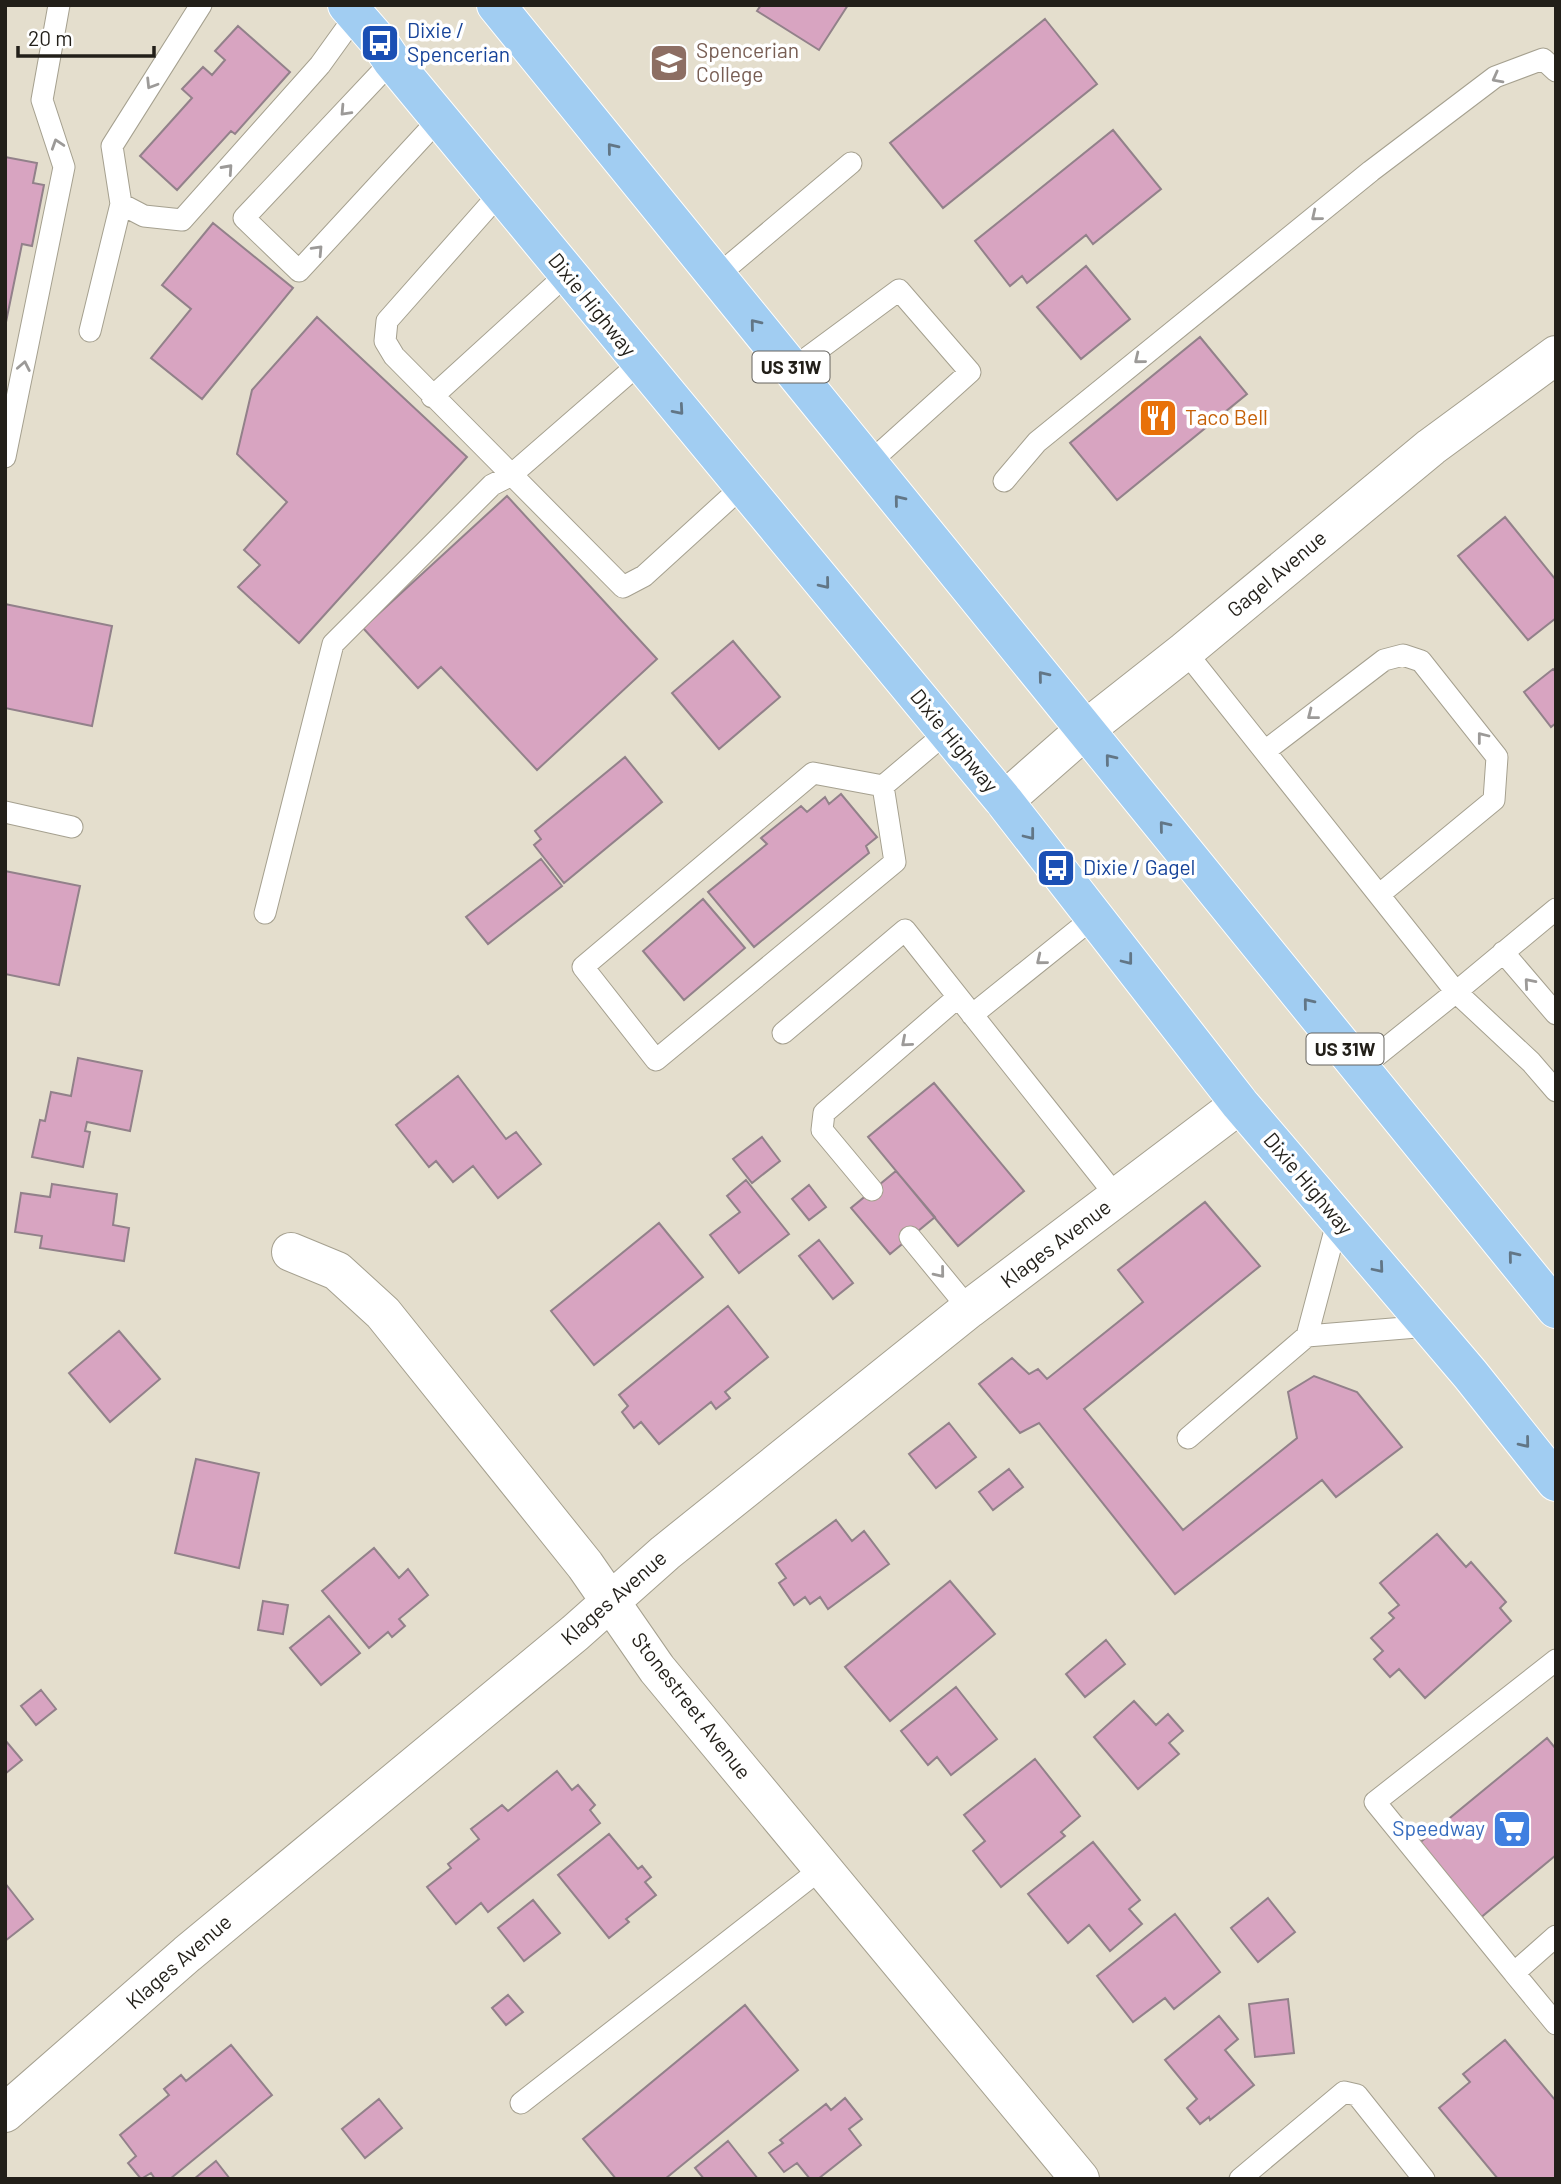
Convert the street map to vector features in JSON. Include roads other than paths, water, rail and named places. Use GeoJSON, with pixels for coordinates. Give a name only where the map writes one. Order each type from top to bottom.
{"type":"FeatureCollection","features":[{"type":"Feature","properties":{"kind":"main road","name":"US 31W"},"geometry":{"type":"LineString","coordinates":[[495,5],[1556,1309]]}},
{"type":"Feature","properties":{"kind":"main road","name":"Dixie Highway"},"geometry":{"type":"LineString","coordinates":[[351,10],[1004,801],[1240,1104],[1429,1326],[1556,1482]]}},
{"type":"Feature","properties":{"kind":"street","name":"Gagel Avenue"},"geometry":{"type":"LineString","coordinates":[[1004,801],[1086,729],[1185,651],[1431,447],[1556,355]]}},
{"type":"Feature","properties":{"kind":"street","name":"Klages Avenue"},"geometry":{"type":"LineString","coordinates":[[5,2113],[187,1954],[575,1633],[665,1553],[969,1310],[1240,1104]]}},
{"type":"Feature","properties":{"kind":"street","name":"Stonestreet Avenue"},"geometry":{"type":"LineString","coordinates":[[291,1252],[337,1271],[383,1313],[585,1565],[657,1669],[1080,2179]]}},
{"type":"Feature","properties":{"kind":"lane"},"geometry":{"type":"LineString","coordinates":[[5,457],[64,167],[42,100],[60,5]]}},
{"type":"Feature","properties":{"kind":"lane"},"geometry":{"type":"LineString","coordinates":[[90,331],[121,204],[112,146],[201,5]]}},
{"type":"Feature","properties":{"kind":"lane"},"geometry":{"type":"LineString","coordinates":[[121,204],[145,216],[182,220],[320,65],[351,10]]}},
{"type":"Feature","properties":{"kind":"lane"},"geometry":{"type":"LineString","coordinates":[[1004,481],[1037,442],[1370,171],[1495,77],[1543,59],[1556,71]]}},
{"type":"Feature","properties":{"kind":"lane"},"geometry":{"type":"LineString","coordinates":[[392,61],[244,218],[299,271],[440,118]]}},
{"type":"Feature","properties":{"kind":"lane"},"geometry":{"type":"LineString","coordinates":[[717,276],[851,163]]}},
{"type":"Feature","properties":{"kind":"lane"},"geometry":{"type":"LineString","coordinates":[[501,192],[387,321],[385,341],[394,356],[510,476],[623,587],[644,576],[744,485]]}},
{"type":"Feature","properties":{"kind":"lane"},"geometry":{"type":"LineString","coordinates":[[432,397],[567,274]]}},
{"type":"Feature","properties":{"kind":"lane"},"geometry":{"type":"LineString","coordinates":[[792,369],[899,290],[970,372],[869,463]]}},
{"type":"Feature","properties":{"kind":"lane"},"geometry":{"type":"LineString","coordinates":[[265,913],[333,644],[492,485],[510,476],[640,363]]}},
{"type":"Feature","properties":{"kind":"lane"},"geometry":{"type":"LineString","coordinates":[[1185,651],[1456,992],[1531,1062],[1556,1091]]}},
{"type":"Feature","properties":{"kind":"lane"},"geometry":{"type":"LineString","coordinates":[[1265,751],[1384,660],[1403,655],[1422,661],[1497,757],[1494,800],[1380,894]]}},
{"type":"Feature","properties":{"kind":"lane"},"geometry":{"type":"LineString","coordinates":[[883,786],[947,732]]}},
{"type":"Feature","properties":{"kind":"lane"},"geometry":{"type":"LineString","coordinates":[[813,773],[883,786],[895,862],[656,1060],[583,967],[813,773]]}},
{"type":"Feature","properties":{"kind":"lane"},"geometry":{"type":"LineString","coordinates":[[5,812],[72,828]]}},
{"type":"Feature","properties":{"kind":"lane"},"geometry":{"type":"LineString","coordinates":[[1360,1069],[1556,909]]}},
{"type":"Feature","properties":{"kind":"lane"},"geometry":{"type":"LineString","coordinates":[[972,1015],[1094,917]]}},
{"type":"Feature","properties":{"kind":"lane"},"geometry":{"type":"LineString","coordinates":[[783,1034],[905,930],[1117,1198]]}},
{"type":"Feature","properties":{"kind":"lane"},"geometry":{"type":"LineString","coordinates":[[1503,952],[1556,1014]]}},
{"type":"Feature","properties":{"kind":"lane"},"geometry":{"type":"LineString","coordinates":[[872,1190],[822,1130],[824,1113],[958,997]]}},
{"type":"Feature","properties":{"kind":"lane"},"geometry":{"type":"LineString","coordinates":[[1188,1438],[1307,1336],[1338,1219]]}},
{"type":"Feature","properties":{"kind":"lane"},"geometry":{"type":"LineString","coordinates":[[910,1237],[969,1310]]}},
{"type":"Feature","properties":{"kind":"lane"},"geometry":{"type":"LineString","coordinates":[[1307,1336],[1429,1326]]}},
{"type":"Feature","properties":{"kind":"lane"},"geometry":{"type":"LineString","coordinates":[[1556,1660],[1375,1802],[1556,2024]]}},
{"type":"Feature","properties":{"kind":"lane"},"geometry":{"type":"LineString","coordinates":[[522,2103],[822,1868]]}},
{"type":"Feature","properties":{"kind":"lane"},"geometry":{"type":"LineString","coordinates":[[1514,1973],[1556,1936]]}},
{"type":"Feature","properties":{"kind":"lane"},"geometry":{"type":"LineString","coordinates":[[1240,2179],[1344,2092],[1357,2095],[1424,2179]]}},
{"type":"Feature","properties":{"kind":"place","name":"Dixie / Spencerian"},"geometry":{"type":"Point","coordinates":[380,43]}},
{"type":"Feature","properties":{"kind":"place","name":"Spencerian College"},"geometry":{"type":"Point","coordinates":[669,63]}},
{"type":"Feature","properties":{"kind":"place","name":"Taco Bell"},"geometry":{"type":"Point","coordinates":[1158,418]}},
{"type":"Feature","properties":{"kind":"place","name":"Dixie / Gagel"},"geometry":{"type":"Point","coordinates":[1056,868]}},
{"type":"Feature","properties":{"kind":"place","name":"Speedway"},"geometry":{"type":"Point","coordinates":[1512,1829]}}]}
